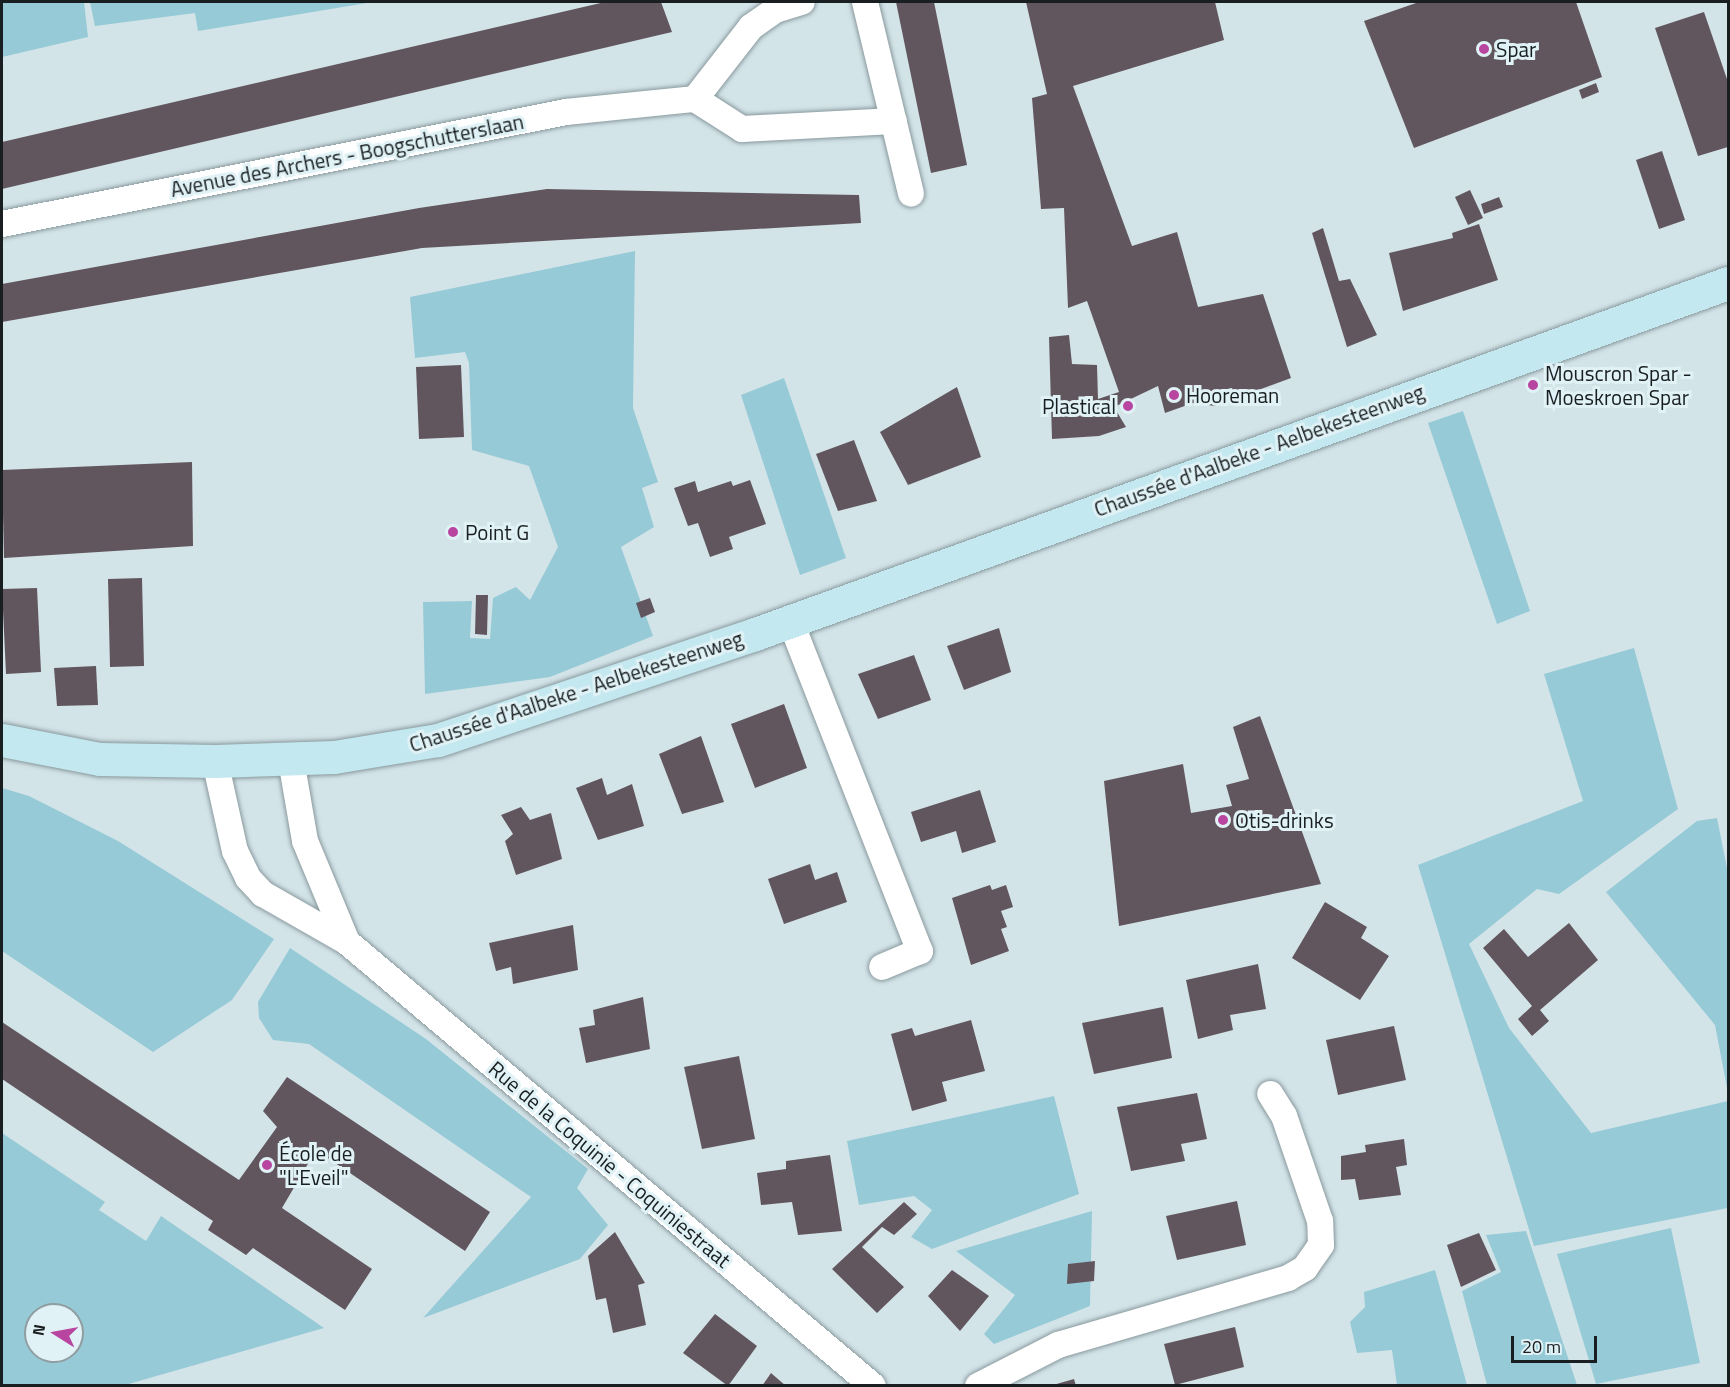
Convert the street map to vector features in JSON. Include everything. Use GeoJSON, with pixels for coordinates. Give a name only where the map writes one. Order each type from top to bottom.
{"type":"FeatureCollection","features":[{"type":"Feature","properties":{"kind":"main road","name":"Chaussée d'Aalbeke - Aelbekesteenweg"},"geometry":{"type":"LineString","coordinates":[[2,740],[100,759],[215,761],[291,760],[386,751],[438,740],[790,620],[1728,283]]}},
{"type":"Feature","properties":{"kind":"street"},"geometry":{"type":"LineString","coordinates":[[802,2],[775,10],[751,27],[694,99],[742,129],[894,121]]}},
{"type":"Feature","properties":{"kind":"street"},"geometry":{"type":"LineString","coordinates":[[865,2],[910,194]]}},
{"type":"Feature","properties":{"kind":"street","name":"Avenue des Archers - Boogschutterslaan"},"geometry":{"type":"LineString","coordinates":[[2,224],[527,118],[694,99]]}},
{"type":"Feature","properties":{"kind":"street"},"geometry":{"type":"LineString","coordinates":[[790,620],[920,951],[882,967]]}},
{"type":"Feature","properties":{"kind":"street","name":"Rue de la Coquinie - Coquiniestraat"},"geometry":{"type":"LineString","coordinates":[[291,760],[305,841],[347,942]]}},
{"type":"Feature","properties":{"kind":"street","name":"Rue de la Coquinie - Coquiniestraat"},"geometry":{"type":"LineString","coordinates":[[215,761],[235,851],[248,878],[263,894],[347,942],[873,1386]]}},
{"type":"Feature","properties":{"kind":"street"},"geometry":{"type":"LineString","coordinates":[[978,1386],[1058,1345],[1288,1278],[1305,1268],[1321,1245],[1320,1221],[1284,1116],[1270,1094]]}},
{"type":"Feature","properties":{"kind":"shaded area"},"geometry":{"type":"Polygon","coordinates":[[[2,2],[84,2],[88,37],[2,57],[2,2]]]}},
{"type":"Feature","properties":{"kind":"shaded area"},"geometry":{"type":"Polygon","coordinates":[[[90,2],[373,2],[198,31],[195,13],[95,26],[90,2]]]}},
{"type":"Feature","properties":{"kind":"shaded area"},"geometry":{"type":"Polygon","coordinates":[[[635,251],[633,408],[658,482],[642,488],[654,527],[621,547],[653,636],[550,677],[425,694],[423,602],[472,601],[470,638],[490,639],[493,598],[516,587],[530,600],[558,547],[529,466],[472,450],[469,363],[465,352],[415,358],[410,297],[635,251]]]}},
{"type":"Feature","properties":{"kind":"shaded area"},"geometry":{"type":"Polygon","coordinates":[[[784,378],[846,558],[800,575],[741,395],[784,378]]]}},
{"type":"Feature","properties":{"kind":"shaded area"},"geometry":{"type":"Polygon","coordinates":[[[1463,411],[1530,611],[1497,624],[1428,423],[1463,411]]]}},
{"type":"Feature","properties":{"kind":"shaded area"},"geometry":{"type":"Polygon","coordinates":[[[1634,648],[1678,809],[1559,894],[1537,889],[1469,944],[1509,1028],[1591,1133],[1728,1101],[1728,1208],[1534,1246],[1418,865],[1583,801],[1544,674],[1634,648]]]}},
{"type":"Feature","properties":{"kind":"shaded area"},"geometry":{"type":"Polygon","coordinates":[[[2,788],[29,796],[118,841],[274,939],[232,1000],[153,1052],[2,951],[2,788]]]}},
{"type":"Feature","properties":{"kind":"shaded area"},"geometry":{"type":"Polygon","coordinates":[[[1717,818],[1728,873],[1728,1093],[1715,1025],[1606,892],[1697,821],[1717,818]]]}},
{"type":"Feature","properties":{"kind":"shaded area"},"geometry":{"type":"Polygon","coordinates":[[[290,948],[426,1039],[588,1169],[577,1188],[608,1225],[580,1259],[423,1318],[531,1197],[309,1044],[273,1040],[259,1018],[258,1002],[290,948]]]}},
{"type":"Feature","properties":{"kind":"shaded area"},"geometry":{"type":"Polygon","coordinates":[[[1054,1096],[1079,1194],[932,1249],[911,1237],[932,1210],[914,1196],[859,1205],[847,1141],[1054,1096]]]}},
{"type":"Feature","properties":{"kind":"shaded area"},"geometry":{"type":"Polygon","coordinates":[[[2,1133],[105,1202],[99,1210],[146,1241],[161,1216],[324,1328],[125,1385],[2,1385],[2,1133]]]}},
{"type":"Feature","properties":{"kind":"shaded area"},"geometry":{"type":"Polygon","coordinates":[[[1092,1211],[1090,1306],[994,1344],[984,1334],[1015,1295],[956,1251],[1092,1211]]]}},
{"type":"Feature","properties":{"kind":"shaded area"},"geometry":{"type":"Polygon","coordinates":[[[1671,1228],[1700,1363],[1596,1384],[1557,1254],[1671,1228]]]}},
{"type":"Feature","properties":{"kind":"shaded area"},"geometry":{"type":"Polygon","coordinates":[[[1526,1231],[1577,1385],[1487,1385],[1462,1291],[1501,1272],[1486,1235],[1526,1231]]]}},
{"type":"Feature","properties":{"kind":"shaded area"},"geometry":{"type":"Polygon","coordinates":[[[1435,1270],[1467,1385],[1397,1385],[1392,1350],[1357,1353],[1350,1322],[1365,1307],[1364,1292],[1435,1270]]]}},
{"type":"Feature","properties":{"kind":"building"},"geometry":{"type":"Polygon","coordinates":[[[605,2],[661,2],[672,32],[2,189],[2,142],[605,2]]]}},
{"type":"Feature","properties":{"kind":"building"},"geometry":{"type":"Polygon","coordinates":[[[896,2],[934,2],[967,165],[931,173],[896,2]]]}},
{"type":"Feature","properties":{"kind":"building"},"geometry":{"type":"Polygon","coordinates":[[[1026,2],[1215,2],[1224,40],[1073,86],[1132,246],[1177,232],[1198,307],[1263,294],[1291,378],[1215,406],[1193,403],[1165,413],[1158,386],[1114,407],[1126,427],[1099,436],[1052,439],[1049,337],[1069,335],[1072,364],[1097,365],[1098,399],[1119,392],[1087,301],[1068,308],[1064,208],[1041,209],[1032,98],[1047,94],[1026,2]]]}},
{"type":"Feature","properties":{"kind":"building","name":"Spar"},"geometry":{"type":"Polygon","coordinates":[[[1419,2],[1576,2],[1602,77],[1414,148],[1364,21],[1419,2]]]}},
{"type":"Feature","properties":{"kind":"building"},"geometry":{"type":"Polygon","coordinates":[[[1704,12],[1728,82],[1728,147],[1698,156],[1655,28],[1704,12]]]}},
{"type":"Feature","properties":{"kind":"building"},"geometry":{"type":"Polygon","coordinates":[[[1596,83],[1599,92],[1582,99],[1579,90],[1596,83]]]}},
{"type":"Feature","properties":{"kind":"building"},"geometry":{"type":"Polygon","coordinates":[[[1662,151],[1685,220],[1659,229],[1636,160],[1662,151]]]}},
{"type":"Feature","properties":{"kind":"building"},"geometry":{"type":"Polygon","coordinates":[[[547,189],[859,195],[861,223],[422,248],[2,322],[2,284],[419,208],[547,189]]]}},
{"type":"Feature","properties":{"kind":"building"},"geometry":{"type":"Polygon","coordinates":[[[1470,190],[1483,218],[1468,225],[1455,197],[1470,190]]]}},
{"type":"Feature","properties":{"kind":"building"},"geometry":{"type":"Polygon","coordinates":[[[1499,197],[1503,207],[1484,214],[1481,204],[1499,197]]]}},
{"type":"Feature","properties":{"kind":"building"},"geometry":{"type":"Polygon","coordinates":[[[1479,224],[1498,280],[1403,311],[1389,253],[1453,238],[1452,233],[1479,224]]]}},
{"type":"Feature","properties":{"kind":"building"},"geometry":{"type":"Polygon","coordinates":[[[1323,228],[1339,281],[1350,279],[1377,335],[1347,347],[1312,233],[1323,228]]]}},
{"type":"Feature","properties":{"kind":"building"},"geometry":{"type":"Polygon","coordinates":[[[461,365],[464,437],[419,439],[416,367],[461,365]]]}},
{"type":"Feature","properties":{"kind":"building"},"geometry":{"type":"Polygon","coordinates":[[[957,387],[981,457],[908,485],[880,432],[957,387]]]}},
{"type":"Feature","properties":{"kind":"building"},"geometry":{"type":"Polygon","coordinates":[[[854,440],[877,501],[838,511],[816,454],[854,440]]]}},
{"type":"Feature","properties":{"kind":"building"},"geometry":{"type":"Polygon","coordinates":[[[192,462],[193,546],[4,558],[2,470],[192,462]]]}},
{"type":"Feature","properties":{"kind":"building"},"geometry":{"type":"Polygon","coordinates":[[[750,480],[766,524],[729,537],[733,549],[710,557],[698,523],[688,526],[674,488],[695,481],[698,492],[731,481],[733,486],[750,480]]]}},
{"type":"Feature","properties":{"kind":"building"},"geometry":{"type":"Polygon","coordinates":[[[142,578],[144,666],[110,667],[108,579],[142,578]]]}},
{"type":"Feature","properties":{"kind":"building"},"geometry":{"type":"Polygon","coordinates":[[[37,588],[41,672],[6,674],[2,589],[37,588]]]}},
{"type":"Feature","properties":{"kind":"building"},"geometry":{"type":"Polygon","coordinates":[[[476,595],[488,595],[487,635],[475,634],[476,595]]]}},
{"type":"Feature","properties":{"kind":"building"},"geometry":{"type":"Polygon","coordinates":[[[650,598],[655,612],[641,618],[636,603],[650,598]]]}},
{"type":"Feature","properties":{"kind":"building"},"geometry":{"type":"Polygon","coordinates":[[[999,628],[1011,672],[964,690],[947,646],[999,628]]]}},
{"type":"Feature","properties":{"kind":"building"},"geometry":{"type":"Polygon","coordinates":[[[914,655],[931,700],[878,719],[858,674],[914,655]]]}},
{"type":"Feature","properties":{"kind":"building"},"geometry":{"type":"Polygon","coordinates":[[[96,666],[98,705],[57,706],[54,668],[96,666]]]}},
{"type":"Feature","properties":{"kind":"building"},"geometry":{"type":"Polygon","coordinates":[[[784,704],[807,768],[755,788],[731,724],[784,704]]]}},
{"type":"Feature","properties":{"kind":"building"},"geometry":{"type":"Polygon","coordinates":[[[1260,716],[1321,884],[1119,926],[1104,781],[1183,764],[1191,813],[1232,806],[1226,785],[1249,779],[1233,727],[1260,716]]]}},
{"type":"Feature","properties":{"kind":"building"},"geometry":{"type":"Polygon","coordinates":[[[701,736],[724,802],[682,814],[659,754],[701,736]]]}},
{"type":"Feature","properties":{"kind":"building"},"geometry":{"type":"Polygon","coordinates":[[[602,778],[607,795],[632,784],[644,826],[598,840],[576,788],[602,778]]]}},
{"type":"Feature","properties":{"kind":"building"},"geometry":{"type":"Polygon","coordinates":[[[980,790],[996,842],[962,853],[956,831],[921,842],[911,812],[980,790]]]}},
{"type":"Feature","properties":{"kind":"building"},"geometry":{"type":"Polygon","coordinates":[[[521,807],[530,820],[551,813],[562,859],[516,875],[505,841],[513,834],[501,815],[521,807]]]}},
{"type":"Feature","properties":{"kind":"building"},"geometry":{"type":"Polygon","coordinates":[[[810,864],[815,880],[837,872],[847,902],[784,924],[768,879],[810,864]]]}},
{"type":"Feature","properties":{"kind":"building"},"geometry":{"type":"Polygon","coordinates":[[[990,885],[992,890],[1006,885],[1013,907],[1001,911],[1007,927],[1001,929],[1009,951],[971,965],[952,898],[990,885]]]}},
{"type":"Feature","properties":{"kind":"building"},"geometry":{"type":"Polygon","coordinates":[[[1325,902],[1367,927],[1361,938],[1389,956],[1360,1000],[1292,958],[1325,902]]]}},
{"type":"Feature","properties":{"kind":"building"},"geometry":{"type":"Polygon","coordinates":[[[1569,923],[1598,960],[1540,1010],[1549,1021],[1532,1036],[1518,1019],[1532,1006],[1483,948],[1504,929],[1528,957],[1569,923]]]}},
{"type":"Feature","properties":{"kind":"building"},"geometry":{"type":"Polygon","coordinates":[[[573,925],[578,970],[513,984],[511,967],[496,971],[489,943],[573,925]]]}},
{"type":"Feature","properties":{"kind":"building"},"geometry":{"type":"Polygon","coordinates":[[[1258,964],[1266,1009],[1230,1015],[1233,1030],[1198,1039],[1186,980],[1258,964]]]}},
{"type":"Feature","properties":{"kind":"building"},"geometry":{"type":"Polygon","coordinates":[[[643,997],[650,1049],[586,1063],[579,1028],[595,1025],[593,1010],[643,997]]]}},
{"type":"Feature","properties":{"kind":"building"},"geometry":{"type":"Polygon","coordinates":[[[1163,1007],[1172,1058],[1094,1074],[1082,1023],[1163,1007]]]}},
{"type":"Feature","properties":{"kind":"building"},"geometry":{"type":"Polygon","coordinates":[[[971,1020],[985,1071],[942,1082],[947,1101],[912,1111],[891,1034],[912,1028],[915,1036],[971,1020]]]}},
{"type":"Feature","properties":{"kind":"building"},"geometry":{"type":"Polygon","coordinates":[[[2,1022],[239,1180],[277,1127],[263,1111],[287,1077],[490,1212],[465,1251],[316,1150],[282,1208],[372,1269],[345,1310],[253,1248],[246,1255],[208,1230],[213,1221],[2,1079],[2,1022]]]}},
{"type":"Feature","properties":{"kind":"building"},"geometry":{"type":"Polygon","coordinates":[[[1394,1026],[1406,1080],[1338,1095],[1326,1040],[1394,1026]]]}},
{"type":"Feature","properties":{"kind":"building"},"geometry":{"type":"Polygon","coordinates":[[[739,1056],[755,1139],[702,1149],[684,1067],[739,1056]]]}},
{"type":"Feature","properties":{"kind":"building"},"geometry":{"type":"Polygon","coordinates":[[[1197,1093],[1207,1139],[1181,1144],[1185,1161],[1131,1171],[1117,1107],[1197,1093]]]}},
{"type":"Feature","properties":{"kind":"building"},"geometry":{"type":"Polygon","coordinates":[[[1404,1139],[1407,1165],[1396,1167],[1401,1195],[1359,1200],[1355,1179],[1341,1180],[1341,1156],[1366,1152],[1365,1145],[1404,1139]]]}},
{"type":"Feature","properties":{"kind":"building"},"geometry":{"type":"Polygon","coordinates":[[[830,1155],[842,1231],[798,1235],[792,1202],[761,1205],[757,1173],[786,1169],[786,1161],[830,1155]]]}},
{"type":"Feature","properties":{"kind":"building"},"geometry":{"type":"Polygon","coordinates":[[[1237,1201],[1246,1245],[1177,1260],[1166,1216],[1237,1201]]]}},
{"type":"Feature","properties":{"kind":"building"},"geometry":{"type":"Polygon","coordinates":[[[904,1202],[917,1214],[894,1235],[882,1227],[862,1247],[904,1287],[877,1313],[832,1269],[904,1202]]]}},
{"type":"Feature","properties":{"kind":"building"},"geometry":{"type":"Polygon","coordinates":[[[615,1232],[645,1283],[638,1285],[646,1325],[613,1333],[606,1298],[596,1300],[588,1256],[615,1232]]]}},
{"type":"Feature","properties":{"kind":"building"},"geometry":{"type":"Polygon","coordinates":[[[1479,1233],[1496,1270],[1461,1287],[1447,1245],[1479,1233]]]}},
{"type":"Feature","properties":{"kind":"building"},"geometry":{"type":"Polygon","coordinates":[[[1095,1261],[1094,1281],[1067,1284],[1068,1264],[1095,1261]]]}},
{"type":"Feature","properties":{"kind":"building"},"geometry":{"type":"Polygon","coordinates":[[[952,1270],[989,1296],[960,1331],[928,1296],[952,1270]]]}},
{"type":"Feature","properties":{"kind":"building"},"geometry":{"type":"Polygon","coordinates":[[[715,1314],[757,1346],[728,1386],[683,1353],[715,1314]]]}},
{"type":"Feature","properties":{"kind":"building"},"geometry":{"type":"Polygon","coordinates":[[[1235,1327],[1244,1367],[1175,1385],[1164,1344],[1235,1327]]]}},
{"type":"Feature","properties":{"kind":"building"},"geometry":{"type":"Polygon","coordinates":[[[771,1373],[786,1386],[762,1386],[771,1373]]]}},
{"type":"Feature","properties":{"kind":"building"},"geometry":{"type":"Polygon","coordinates":[[[1074,1379],[1076,1386],[1053,1386],[1053,1385],[1074,1379]]]}},
{"type":"Feature","properties":{"kind":"place","name":"Spar"},"geometry":{"type":"Point","coordinates":[1484,49]}},
{"type":"Feature","properties":{"kind":"place","name":"Mouscron Spar - Moeskroen Spar"},"geometry":{"type":"Point","coordinates":[1533,385]}},
{"type":"Feature","properties":{"kind":"place","name":"Hooreman"},"geometry":{"type":"Point","coordinates":[1174,395]}},
{"type":"Feature","properties":{"kind":"place","name":"Plastical"},"geometry":{"type":"Point","coordinates":[1128,406]}},
{"type":"Feature","properties":{"kind":"place","name":"Point G"},"geometry":{"type":"Point","coordinates":[453,532]}},
{"type":"Feature","properties":{"kind":"place","name":"Otis-drinks"},"geometry":{"type":"Point","coordinates":[1223,820]}},
{"type":"Feature","properties":{"kind":"place","name":"École de \"L'Eveil\""},"geometry":{"type":"Point","coordinates":[267,1165]}}]}
